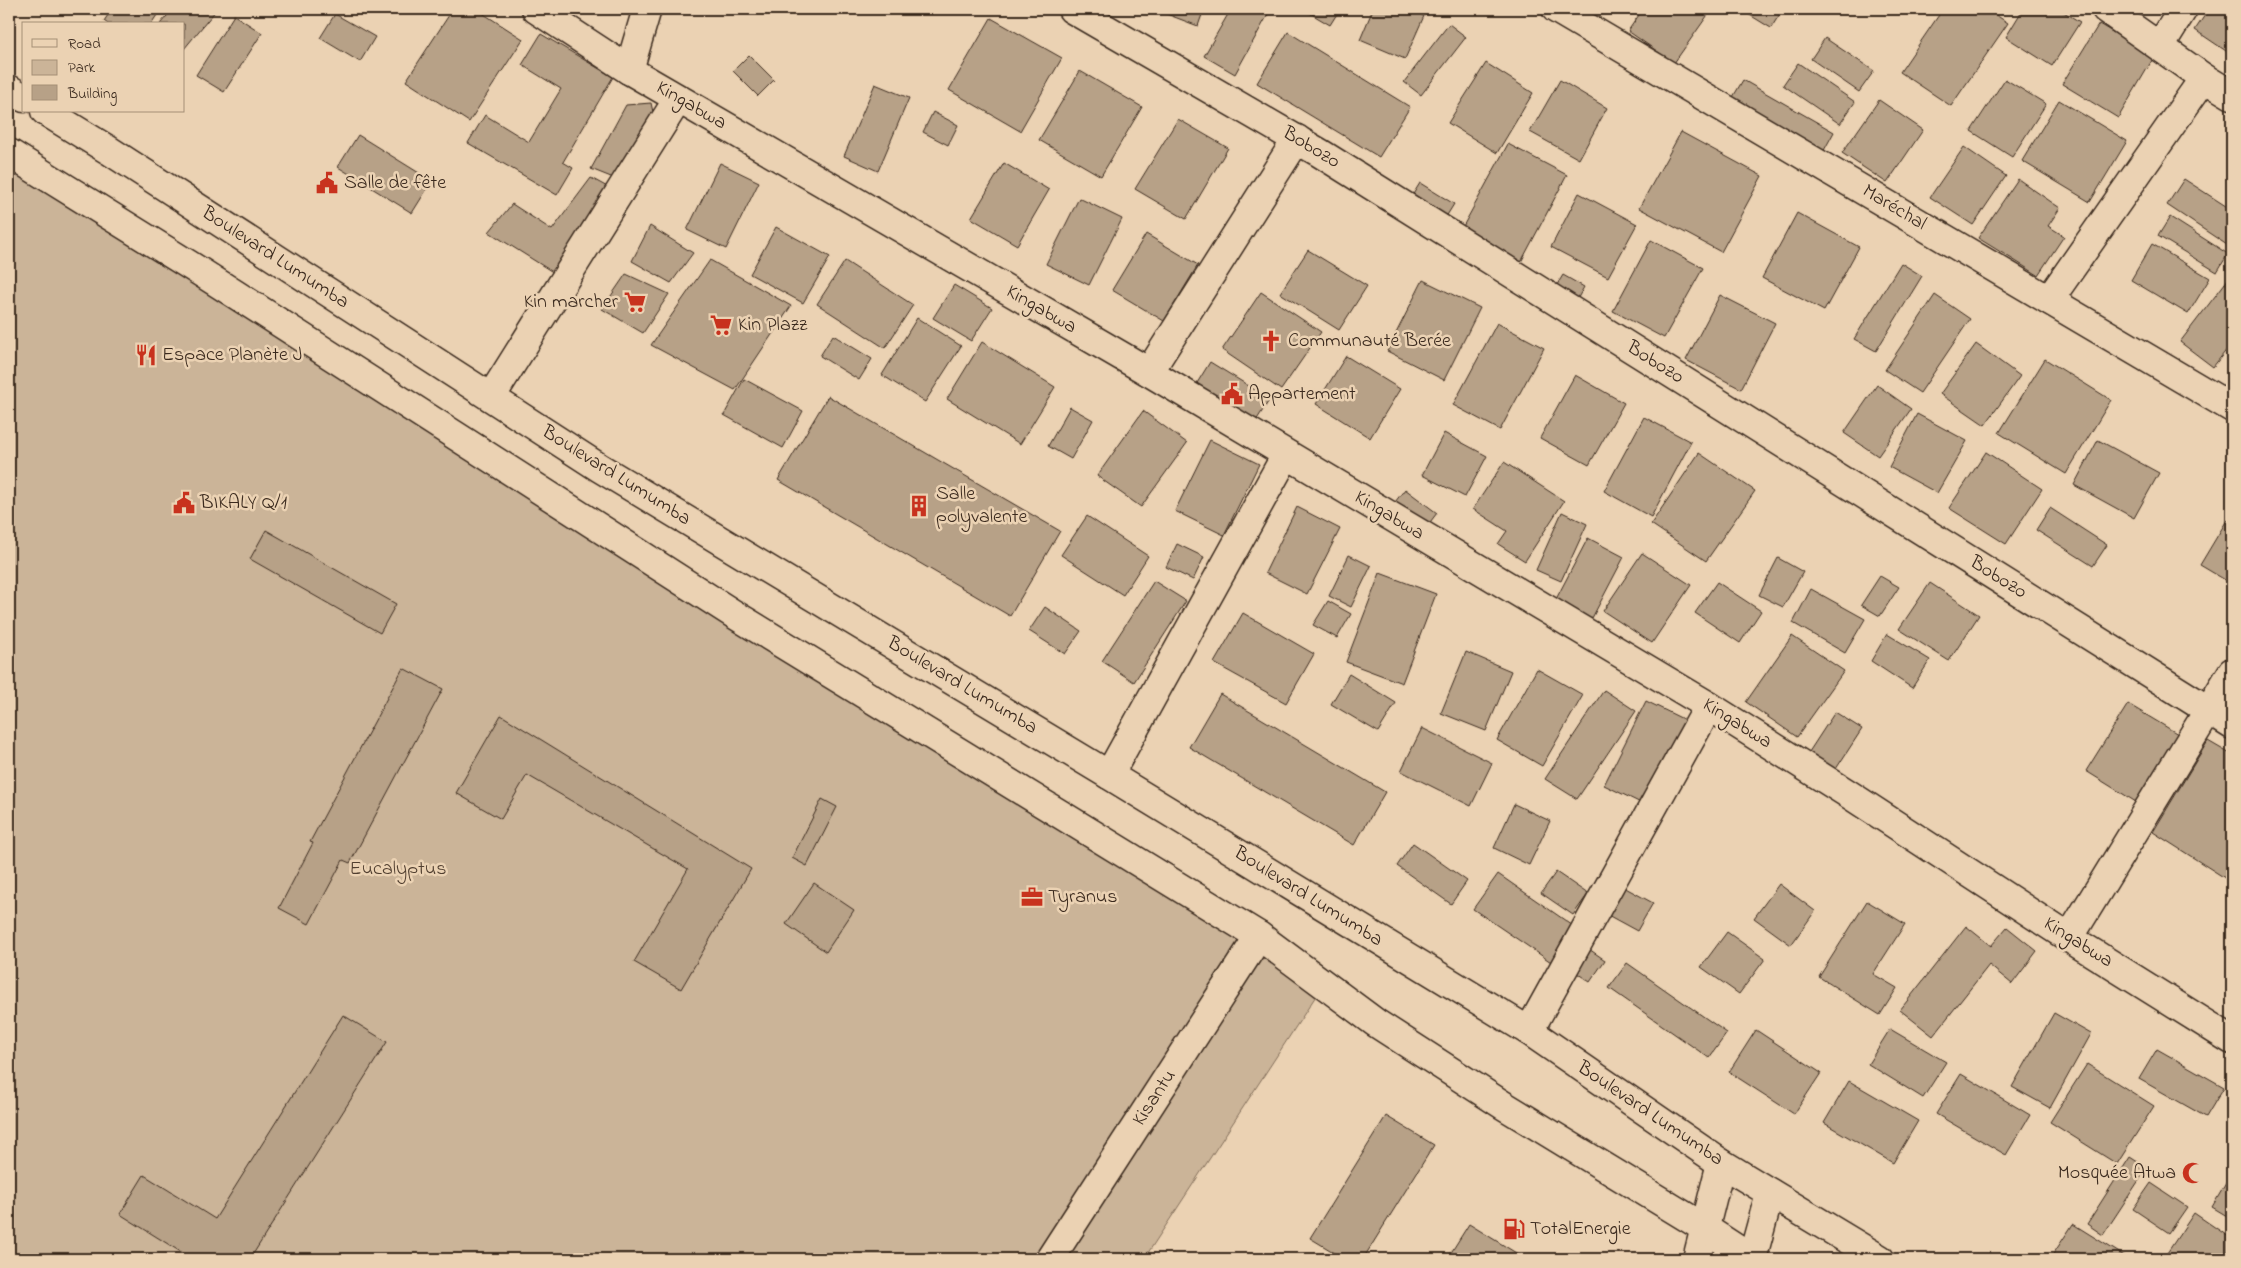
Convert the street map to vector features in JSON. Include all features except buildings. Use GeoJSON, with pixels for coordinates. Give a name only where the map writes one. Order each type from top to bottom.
{"type":"FeatureCollection","features":[{"type":"Feature","properties":{"kind":"main road","name":"Kingabwa"},"geometry":{"type":"LineString","coordinates":[[536,9],[629,70],[1149,372],[1710,706],[2069,938],[2232,1040]]}},
{"type":"Feature","properties":{"kind":"main road"},"geometry":{"type":"LineString","coordinates":[[629,70],[647,9]]}},
{"type":"Feature","properties":{"kind":"main road","name":"Bobozo"},"geometry":{"type":"LineString","coordinates":[[1072,9],[1297,139],[2232,725]]}},
{"type":"Feature","properties":{"kind":"main road","name":"Maréchal"},"geometry":{"type":"LineString","coordinates":[[1556,9],[2232,408]]}},
{"type":"Feature","properties":{"kind":"main road"},"geometry":{"type":"LineString","coordinates":[[2106,9],[2204,78],[2232,95]]}},
{"type":"Feature","properties":{"kind":"main road"},"geometry":{"type":"LineString","coordinates":[[2160,46],[2183,9]]}},
{"type":"Feature","properties":{"kind":"main road"},"geometry":{"type":"LineString","coordinates":[[2049,300],[2204,78]]}},
{"type":"Feature","properties":{"kind":"main road"},"geometry":{"type":"LineString","coordinates":[[9,89],[22,97]]}},
{"type":"Feature","properties":{"kind":"main road"},"geometry":{"type":"LineString","coordinates":[[491,398],[678,99]]}},
{"type":"Feature","properties":{"kind":"main road","name":"Boulevard Lumumba"},"geometry":{"type":"LineString","coordinates":[[47,112],[600,468],[1529,1031],[1721,1163],[1880,1259]]}},
{"type":"Feature","properties":{"kind":"main road"},"geometry":{"type":"LineString","coordinates":[[1149,372],[1297,139]]}},
{"type":"Feature","properties":{"kind":"main road"},"geometry":{"type":"LineString","coordinates":[[9,153],[199,271],[732,613],[1259,936],[1376,1023],[1503,1105],[1752,1259],[1770,1193]]}},
{"type":"Feature","properties":{"kind":"main road"},"geometry":{"type":"LineString","coordinates":[[1109,775],[1286,455]]}},
{"type":"Feature","properties":{"kind":"main road"},"geometry":{"type":"LineString","coordinates":[[2069,938],[2232,672]]}},
{"type":"Feature","properties":{"kind":"main road"},"geometry":{"type":"LineString","coordinates":[[1529,1031],[1710,706]]}},
{"type":"Feature","properties":{"kind":"main road","name":"Kisantu"},"geometry":{"type":"LineString","coordinates":[[1050,1259],[1259,936]]}},
{"type":"Feature","properties":{"kind":"main road"},"geometry":{"type":"LineString","coordinates":[[1697,1259],[1703,1227],[1721,1163]]}},
{"type":"Feature","properties":{"kind":"green space","name":"Eucalyptus"},"geometry":{"type":"Polygon","coordinates":[[[9,153],[1327,979],[1144,1259],[9,1259],[9,153]]]}},
{"type":"Feature","properties":{"kind":"place","name":"Salle de fête"},"geometry":{"type":"Point","coordinates":[327,183]}},
{"type":"Feature","properties":{"kind":"place","name":"Kin marcher"},"geometry":{"type":"Point","coordinates":[635,302]}},
{"type":"Feature","properties":{"kind":"place","name":"Kin Plazz"},"geometry":{"type":"Point","coordinates":[721,325]}},
{"type":"Feature","properties":{"kind":"place","name":"Communauté Berée"},"geometry":{"type":"Point","coordinates":[1271,341]}},
{"type":"Feature","properties":{"kind":"place","name":"Espace Planète J"},"geometry":{"type":"Point","coordinates":[146,355]}},
{"type":"Feature","properties":{"kind":"place","name":"Appartement"},"geometry":{"type":"Point","coordinates":[1232,394]}},
{"type":"Feature","properties":{"kind":"place","name":"BIKALY Q/1"},"geometry":{"type":"Point","coordinates":[184,503]}},
{"type":"Feature","properties":{"kind":"place","name":"Salle polyvalente"},"geometry":{"type":"Point","coordinates":[919,506]}},
{"type":"Feature","properties":{"kind":"place","name":"Tyranus"},"geometry":{"type":"Point","coordinates":[1032,897]}},
{"type":"Feature","properties":{"kind":"place","name":"Mosquée Atwa"},"geometry":{"type":"Point","coordinates":[2193,1173]}},
{"type":"Feature","properties":{"kind":"place","name":"TotalEnergie"},"geometry":{"type":"Point","coordinates":[1514,1229]}}]}
